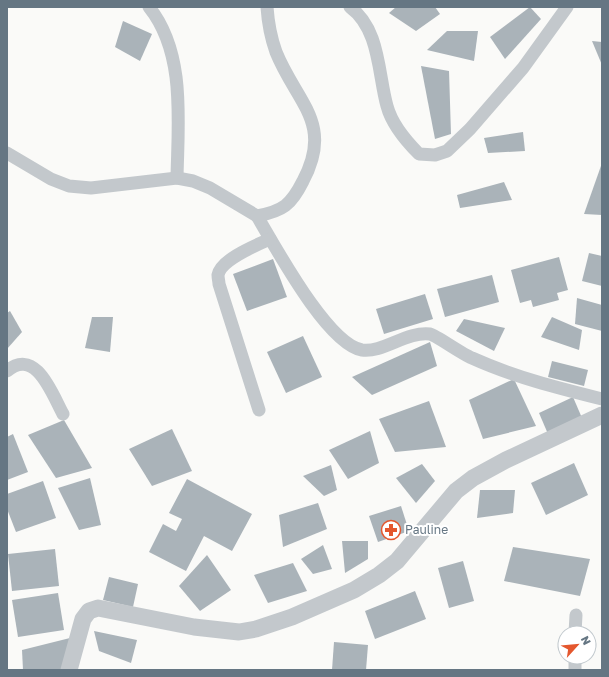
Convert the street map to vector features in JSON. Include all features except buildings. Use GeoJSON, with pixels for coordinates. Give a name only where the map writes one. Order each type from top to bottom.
{"type":"FeatureCollection","features":[{"type":"Feature","properties":{"kind":"street"},"geometry":{"type":"LineString","coordinates":[[149,7],[165,30],[176,75],[178,115],[178,178]]}},
{"type":"Feature","properties":{"kind":"street"},"geometry":{"type":"LineString","coordinates":[[257,216],[283,209],[298,192],[308,173],[316,144],[314,129],[305,104],[276,52],[270,30],[267,7]]}},
{"type":"Feature","properties":{"kind":"street"},"geometry":{"type":"LineString","coordinates":[[350,7],[364,23],[372,38],[387,107],[396,127],[419,154],[429,155],[447,151],[475,125],[523,68],[567,7]]}},
{"type":"Feature","properties":{"kind":"street"},"geometry":{"type":"LineString","coordinates":[[7,153],[51,179],[69,186],[91,188],[178,178],[193,181],[210,188],[257,216],[310,303],[330,327],[353,347],[363,350],[372,349],[407,337],[430,334],[470,358],[524,379],[602,399]]}},
{"type":"Feature","properties":{"kind":"street"},"geometry":{"type":"LineString","coordinates":[[259,410],[219,284],[218,275],[221,268],[231,259],[270,239]]}},
{"type":"Feature","properties":{"kind":"street"},"geometry":{"type":"LineString","coordinates":[[7,371],[14,365],[23,363],[40,373],[63,414]]}},
{"type":"Feature","properties":{"kind":"street"},"geometry":{"type":"LineString","coordinates":[[69,670],[83,619],[89,611],[98,608],[194,627],[239,632],[256,629],[292,616],[354,590],[379,575],[397,561],[456,491],[473,478],[506,460],[602,414]]}},
{"type":"Feature","properties":{"kind":"street"},"geometry":{"type":"LineString","coordinates":[[576,615],[576,625]]}},
{"type":"Feature","properties":{"kind":"place","name":"Pauline"},"geometry":{"type":"Point","coordinates":[391,530]}}]}
